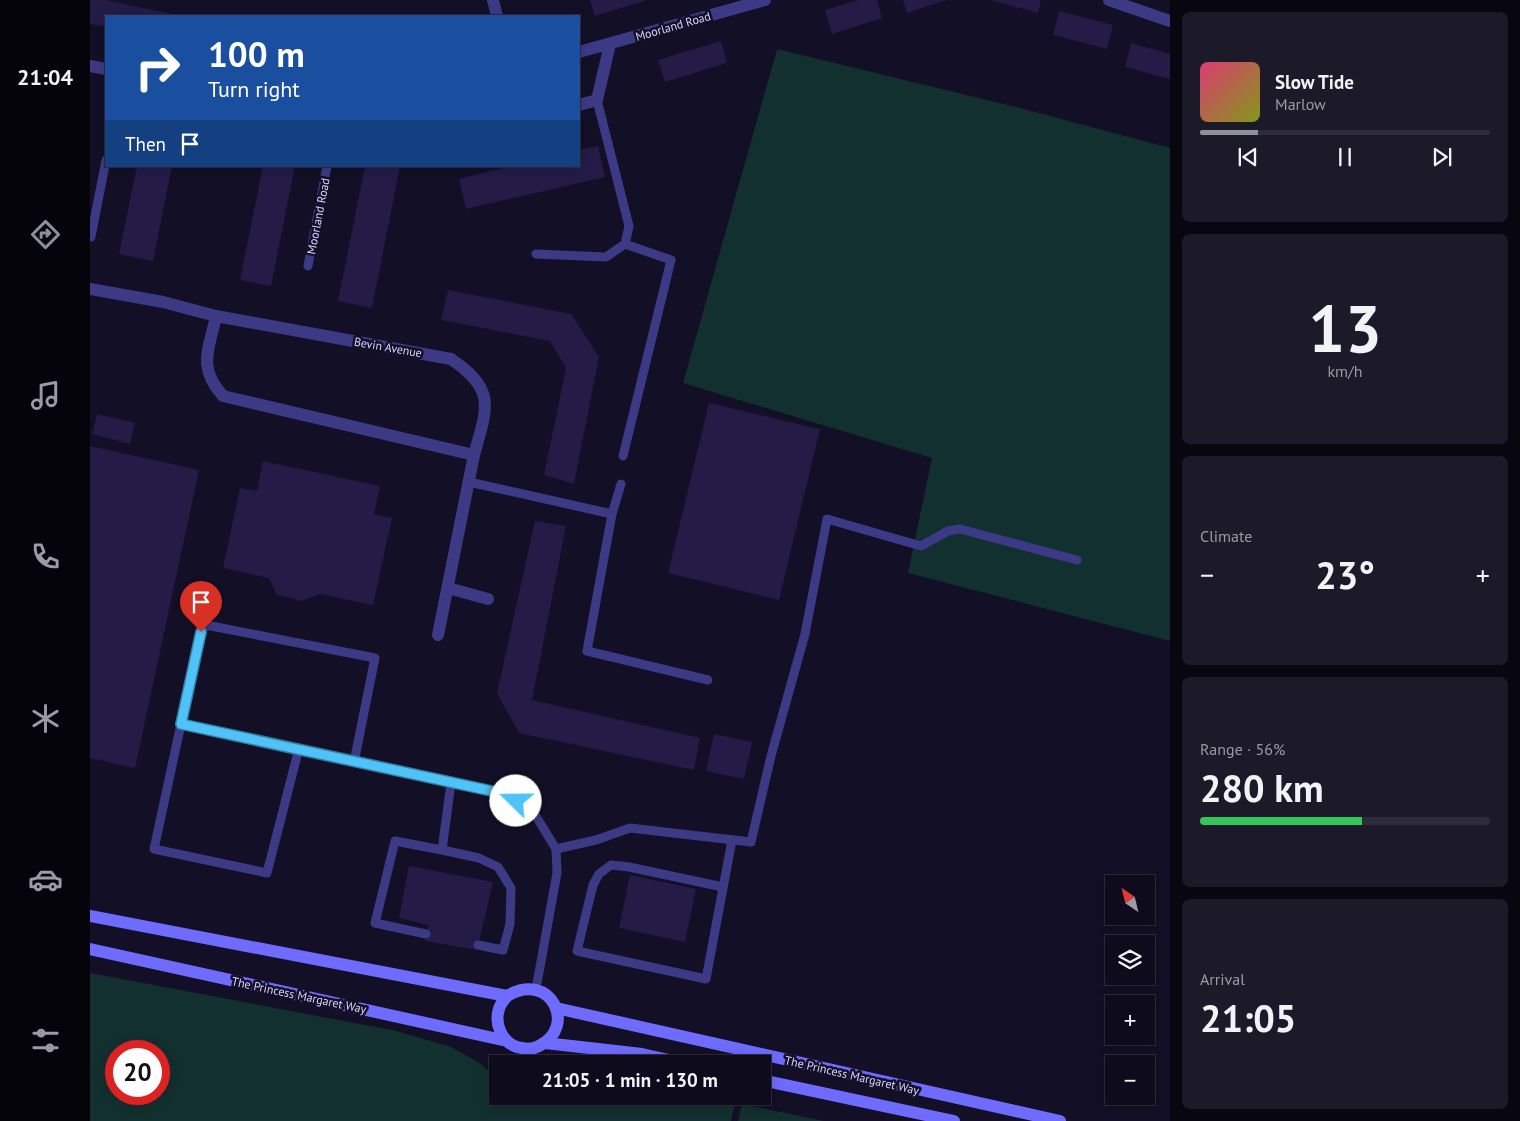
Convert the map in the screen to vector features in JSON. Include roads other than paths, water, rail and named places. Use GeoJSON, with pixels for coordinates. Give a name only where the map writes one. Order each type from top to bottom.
{"type":"FeatureCollection","features":[{"type":"Feature","properties":{"kind":"street"},"geometry":{"type":"LineString","coordinates":[[493,0],[497,15]]}},
{"type":"Feature","properties":{"kind":"street","name":"Moorland Road"},"geometry":{"type":"LineString","coordinates":[[580,52],[765,0]]}},
{"type":"Feature","properties":{"kind":"street"},"geometry":{"type":"LineString","coordinates":[[1109,0],[1170,21]]}},
{"type":"Feature","properties":{"kind":"street"},"geometry":{"type":"LineString","coordinates":[[580,105],[597,100],[610,44]]}},
{"type":"Feature","properties":{"kind":"street"},"geometry":{"type":"LineString","coordinates":[[90,66],[105,69]]}},
{"type":"Feature","properties":{"kind":"street","name":"Bevin Avenue"},"geometry":{"type":"LineString","coordinates":[[90,289],[163,302],[216,316],[451,359],[466,369],[478,382],[485,398],[484,417],[474,455],[438,635]]}},
{"type":"Feature","properties":{"kind":"street"},"geometry":{"type":"LineString","coordinates":[[216,316],[206,367],[212,384],[223,396],[474,455]]}},
{"type":"Feature","properties":{"kind":"street"},"geometry":{"type":"LineString","coordinates":[[448,588],[488,599]]}},
{"type":"Feature","properties":{"kind":"street"},"geometry":{"type":"LineString","coordinates":[[90,916],[507,996]]}},
{"type":"Feature","properties":{"kind":"street","name":"The Princess Margaret Way"},"geometry":{"type":"LineString","coordinates":[[90,949],[507,1041],[515,1046],[526,1049],[536,1048],[545,1043],[646,1055]]}},
{"type":"Feature","properties":{"kind":"street"},"geometry":{"type":"LineString","coordinates":[[507,1041],[501,1033],[497,1018],[499,1008],[507,996],[516,990],[527,988],[536,989],[546,994],[556,1008],[557,1026],[552,1036],[545,1043]]}},
{"type":"Feature","properties":{"kind":"street","name":"The Princess Margaret Way"},"geometry":{"type":"LineString","coordinates":[[556,1008],[1060,1121]]}},
{"type":"Feature","properties":{"kind":"street","name":"The Princess Margaret Way"},"geometry":{"type":"LineString","coordinates":[[771,1082],[954,1121]]}},
{"type":"Feature","properties":{"kind":"lane"},"geometry":{"type":"LineString","coordinates":[[536,254],[606,257],[625,244],[629,226],[597,100]]}},
{"type":"Feature","properties":{"kind":"lane"},"geometry":{"type":"LineString","coordinates":[[91,237],[105,165]]}},
{"type":"Feature","properties":{"kind":"lane","name":"Moorland Road"},"geometry":{"type":"LineString","coordinates":[[308,266],[327,167]]}},
{"type":"Feature","properties":{"kind":"lane"},"geometry":{"type":"LineString","coordinates":[[623,456],[671,260],[625,244]]}},
{"type":"Feature","properties":{"kind":"lane"},"geometry":{"type":"LineString","coordinates":[[469,482],[612,514]]}},
{"type":"Feature","properties":{"kind":"lane"},"geometry":{"type":"LineString","coordinates":[[621,484],[612,514],[587,652],[708,680]]}},
{"type":"Feature","properties":{"kind":"lane"},"geometry":{"type":"LineString","coordinates":[[556,849],[596,840],[630,828],[751,842],[771,756],[805,634],[826,519],[921,546],[948,531],[960,529],[1077,560]]}},
{"type":"Feature","properties":{"kind":"lane"},"geometry":{"type":"LineString","coordinates":[[299,748],[268,874],[154,849],[201,632],[206,625],[375,658],[354,762]]}},
{"type":"Feature","properties":{"kind":"lane"},"geometry":{"type":"LineString","coordinates":[[181,724],[501,793],[531,808],[556,849],[557,873],[536,989]]}},
{"type":"Feature","properties":{"kind":"lane"},"geometry":{"type":"LineString","coordinates":[[442,850],[451,783]]}},
{"type":"Feature","properties":{"kind":"lane"},"geometry":{"type":"LineString","coordinates":[[723,887],[629,867],[611,865],[599,874],[593,885],[577,951],[706,979],[732,840]]}},
{"type":"Feature","properties":{"kind":"lane"},"geometry":{"type":"LineString","coordinates":[[426,934],[375,923],[395,841],[479,858],[498,867],[512,888],[510,924],[503,950],[478,945]]}}]}
